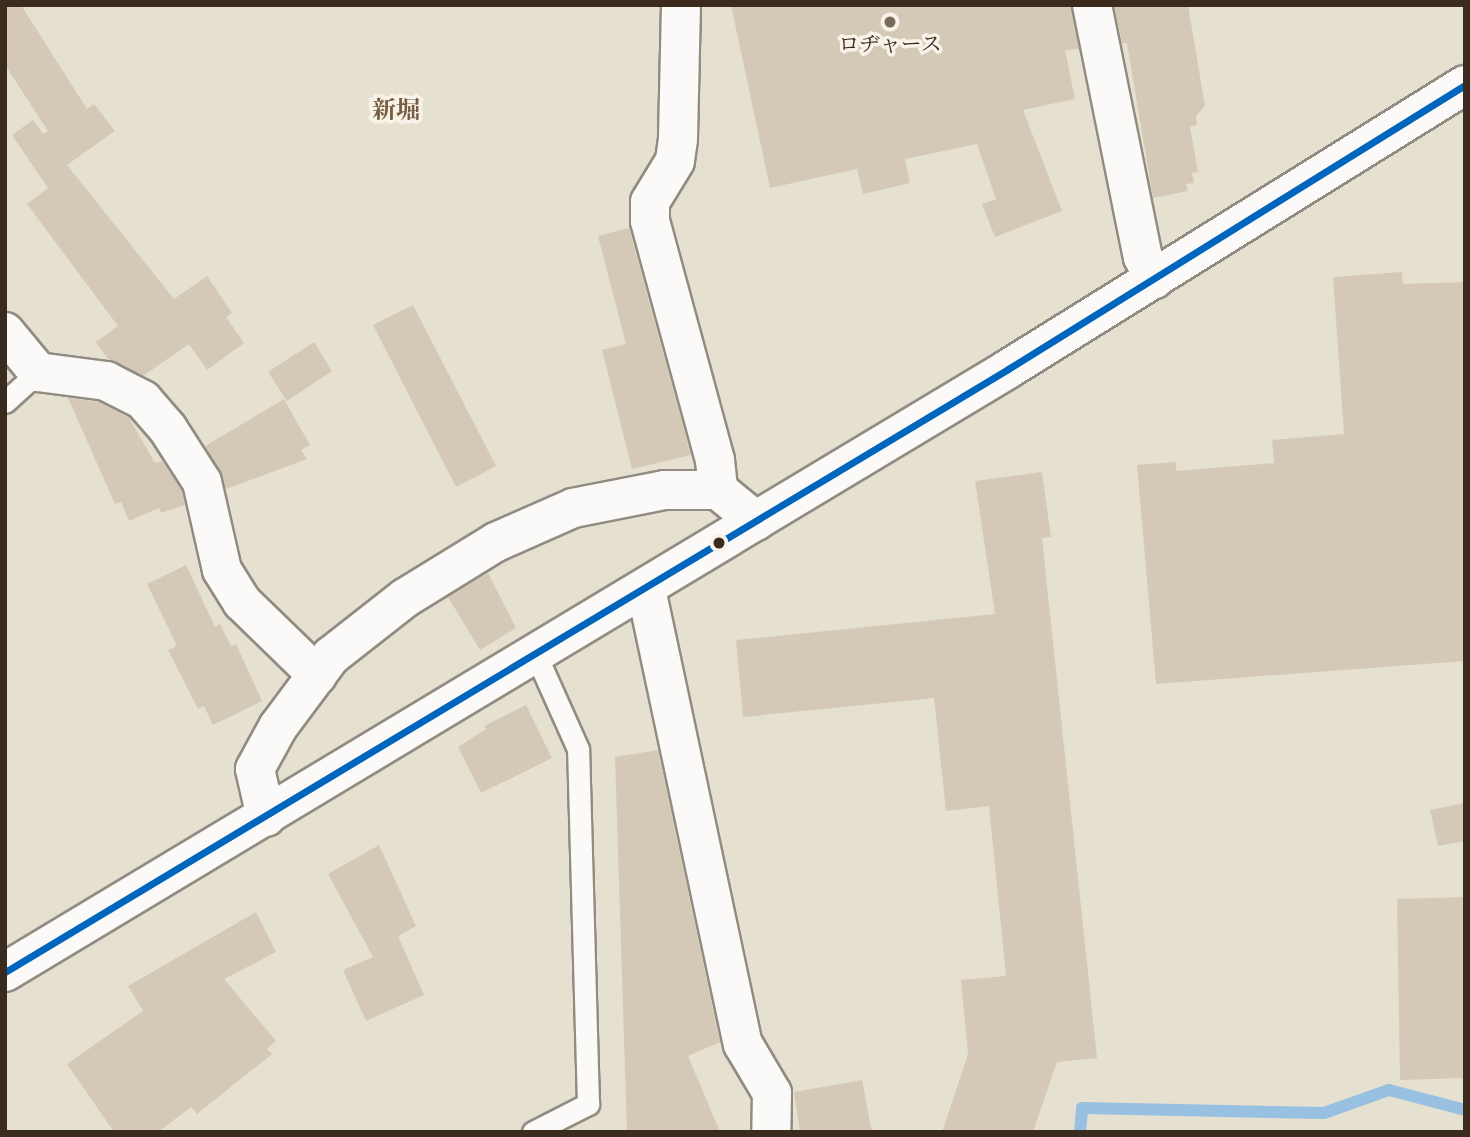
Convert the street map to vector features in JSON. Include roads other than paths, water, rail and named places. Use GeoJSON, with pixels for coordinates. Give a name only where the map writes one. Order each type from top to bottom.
{"type":"FeatureCollection","features":[{"type":"Feature","properties":{"kind":"street"},"geometry":{"type":"LineString","coordinates":[[681,5],[678,139],[675,160],[650,202],[650,221],[715,460],[718,490]]}},
{"type":"Feature","properties":{"kind":"street"},"geometry":{"type":"LineString","coordinates":[[1092,5],[1143,257],[1154,280]]}},
{"type":"Feature","properties":{"kind":"street"},"geometry":{"type":"LineString","coordinates":[[5,972],[646,589],[1154,280],[1465,85]]}},
{"type":"Feature","properties":{"kind":"street"},"geometry":{"type":"LineString","coordinates":[[5,332],[38,372],[106,381],[143,400],[168,429],[202,482],[222,570],[242,602],[317,675]]}},
{"type":"Feature","properties":{"kind":"street"},"geometry":{"type":"LineString","coordinates":[[266,817],[255,769],[278,727],[331,656],[405,598],[496,542],[573,508],[665,490],[718,490],[756,520]]}},
{"type":"Feature","properties":{"kind":"street"},"geometry":{"type":"LineString","coordinates":[[646,589],[743,1044],[772,1093],[771,1132]]}},
{"type":"Feature","properties":{"kind":"lane"},"geometry":{"type":"LineString","coordinates":[[5,402],[38,372]]}},
{"type":"Feature","properties":{"kind":"lane"},"geometry":{"type":"LineString","coordinates":[[533,1132],[588,1104],[578,749],[536,654]]}},
{"type":"Feature","properties":{"kind":"waterway"},"geometry":{"type":"LineString","coordinates":[[1080,1132],[1082,1108],[1324,1113],[1389,1090],[1465,1110]]}},
{"type":"Feature","properties":{"kind":"place","name":"ロヂャース"},"geometry":{"type":"Point","coordinates":[890,22]}},
{"type":"Feature","properties":{"kind":"district","name":"新堀"},"geometry":{"type":"Point","coordinates":[396,112]}}]}
